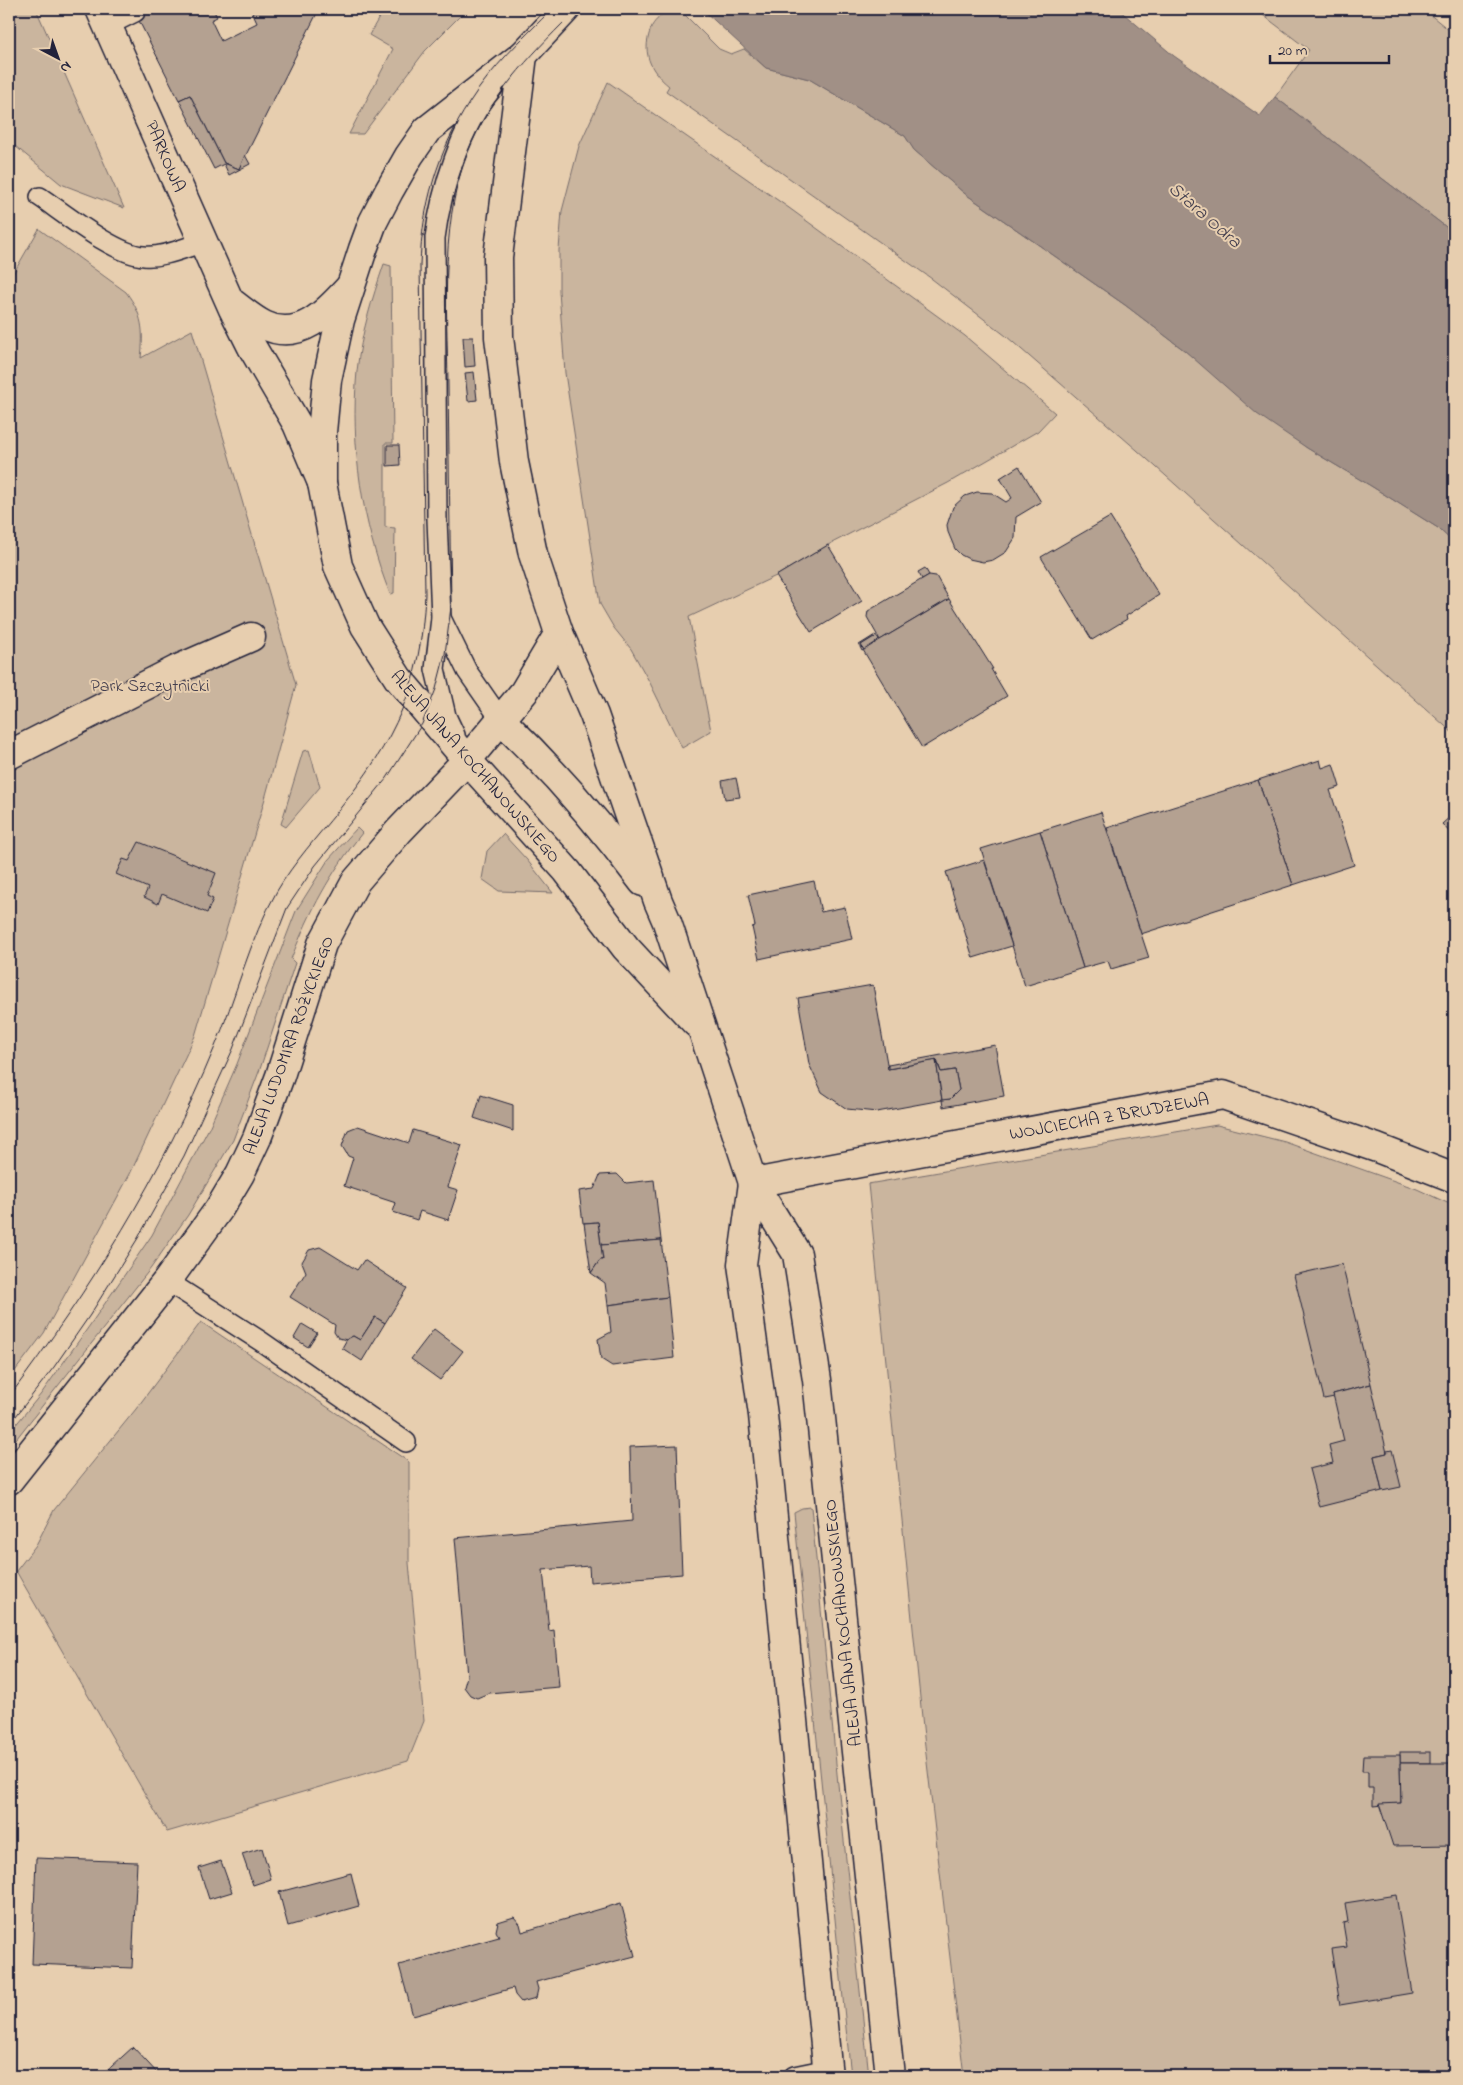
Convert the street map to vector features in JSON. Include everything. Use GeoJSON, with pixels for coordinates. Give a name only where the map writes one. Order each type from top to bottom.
{"type":"FeatureCollection","features":[{"type":"Feature","properties":{"kind":"main road","name":"ALEJA JANA KOCHANOWSKIEGO"},"geometry":{"type":"LineString","coordinates":[[566,9],[523,55],[427,130],[393,183],[373,222],[340,320],[327,380],[322,432],[322,483],[338,566],[365,626],[398,678],[467,760],[567,871],[626,948],[702,1029]]}},
{"type":"Feature","properties":{"kind":"main road","name":"PARKOWA"},"geometry":{"type":"LineString","coordinates":[[104,17],[230,302],[252,347],[296,424],[322,483]]}},
{"type":"Feature","properties":{"kind":"main road","name":"ALEJA JANA KOCHANOWSKIEGO"},"geometry":{"type":"LineString","coordinates":[[523,55],[498,257],[499,337],[514,462],[534,554],[559,633],[596,722],[667,922],[754,1183],[797,1254],[817,1380],[890,2076]]}},
{"type":"Feature","properties":{"kind":"main road"},"geometry":{"type":"LineString","coordinates":[[230,302],[265,326],[284,330],[303,328],[325,314],[350,287]]}},
{"type":"Feature","properties":{"kind":"main road","name":"ALEJA LUDOMIRA RÓŻYCKIEGO"},"geometry":{"type":"LineString","coordinates":[[9,1480],[167,1281],[219,1209],[240,1174],[280,1076],[322,944],[342,903],[370,862],[467,760],[501,720],[530,683],[559,633]]}},
{"type":"Feature","properties":{"kind":"main road"},"geometry":{"type":"LineString","coordinates":[[9,755],[178,669],[251,636]]}},
{"type":"Feature","properties":{"kind":"main road"},"geometry":{"type":"LineString","coordinates":[[501,720],[543,761],[572,794],[617,846],[658,901]]}},
{"type":"Feature","properties":{"kind":"main road","name":"WOJCIECHA Z BRUDZEWA"},"geometry":{"type":"LineString","coordinates":[[754,1183],[1223,1095],[1377,1148],[1454,1178]]}},
{"type":"Feature","properties":{"kind":"main road","name":"ALEJA JANA KOCHANOWSKIEGO"},"geometry":{"type":"LineString","coordinates":[[754,1183],[742,1264],[763,1414],[828,2073]]}},
{"type":"Feature","properties":{"kind":"lane"},"geometry":{"type":"LineString","coordinates":[[104,17],[135,12]]}},
{"type":"Feature","properties":{"kind":"lane"},"geometry":{"type":"LineString","coordinates":[[467,760],[446,716],[435,669],[441,618],[437,489],[436,230],[442,198],[452,166],[477,110],[490,91],[523,55]]}},
{"type":"Feature","properties":{"kind":"lane"},"geometry":{"type":"LineString","coordinates":[[40,198],[129,253],[144,256],[160,254],[204,242]]}},
{"type":"Feature","properties":{"kind":"lane"},"geometry":{"type":"LineString","coordinates":[[441,618],[467,671],[501,720]]}},
{"type":"Feature","properties":{"kind":"lane"},"geometry":{"type":"LineString","coordinates":[[167,1281],[262,1342],[406,1442]]}},
{"type":"Feature","properties":{"kind":"lane"},"geometry":{"type":"LineString","coordinates":[[794,2076],[828,2073]]}},
{"type":"Feature","properties":{"kind":"green space"},"geometry":{"type":"Polygon","coordinates":[[[9,9],[36,9],[124,208],[61,184],[9,141],[9,9]]]}},
{"type":"Feature","properties":{"kind":"green space"},"geometry":{"type":"Polygon","coordinates":[[[384,9],[467,9],[425,51],[363,134],[349,134],[393,49],[369,35],[384,9]]]}},
{"type":"Feature","properties":{"kind":"green space"},"geometry":{"type":"Polygon","coordinates":[[[668,9],[679,9],[719,49],[731,54],[744,49],[766,68],[809,79],[905,136],[914,150],[964,193],[1125,305],[1307,448],[1438,528],[1454,543],[1454,734],[1137,450],[1006,336],[932,279],[666,91],[669,86],[652,67],[647,52],[647,44],[653,24],[668,9]]]}},
{"type":"Feature","properties":{"kind":"green space"},"geometry":{"type":"Polygon","coordinates":[[[1255,9],[1423,9],[1454,34],[1454,233],[1275,97],[1309,50],[1255,9]]]}},
{"type":"Feature","properties":{"kind":"green space"},"geometry":{"type":"Polygon","coordinates":[[[608,82],[789,208],[965,336],[1055,413],[1038,431],[948,483],[828,545],[776,576],[689,617],[711,731],[682,748],[631,649],[614,628],[600,604],[565,373],[559,291],[559,250],[562,211],[579,146],[608,82]]]}},
{"type":"Feature","properties":{"kind":"green space","name":"Park Szczytnicki"},"geometry":{"type":"Polygon","coordinates":[[[39,229],[126,292],[136,308],[141,323],[141,358],[192,330],[296,685],[266,795],[195,1036],[130,1174],[44,1333],[9,1379],[9,281],[39,229]]]}},
{"type":"Feature","properties":{"kind":"green space"},"geometry":{"type":"Polygon","coordinates":[[[384,264],[391,266],[393,443],[385,443],[385,527],[395,528],[394,593],[390,594],[380,567],[365,512],[360,484],[355,428],[357,371],[361,344],[384,264]]]}},
{"type":"Feature","properties":{"kind":"green space"},"geometry":{"type":"Polygon","coordinates":[[[309,750],[320,787],[286,827],[281,824],[303,751],[309,750]]]}},
{"type":"Feature","properties":{"kind":"green space"},"geometry":{"type":"Polygon","coordinates":[[[357,828],[362,833],[340,863],[322,893],[291,959],[295,963],[260,1069],[233,1140],[188,1215],[151,1268],[9,1448],[9,1433],[41,1394],[152,1235],[209,1128],[237,1064],[296,911],[328,860],[357,828]]]}},
{"type":"Feature","properties":{"kind":"green space"},"geometry":{"type":"Polygon","coordinates":[[[503,834],[553,893],[499,891],[482,879],[487,851],[503,834]]]}},
{"type":"Feature","properties":{"kind":"green space"},"geometry":{"type":"Polygon","coordinates":[[[1217,1125],[1285,1142],[1417,1189],[1454,1206],[1454,2076],[964,2076],[924,1737],[868,1184],[1217,1125]]]}},
{"type":"Feature","properties":{"kind":"green space"},"geometry":{"type":"Polygon","coordinates":[[[201,1322],[409,1462],[409,1563],[424,1721],[408,1761],[167,1832],[16,1571],[36,1545],[54,1510],[136,1409],[201,1322]]]}},
{"type":"Feature","properties":{"kind":"green space"},"geometry":{"type":"Polygon","coordinates":[[[811,1507],[869,2076],[851,2076],[847,2038],[794,1512],[802,1508],[811,1507]]]}},
{"type":"Feature","properties":{"kind":"water","name":"Stara Odra"},"geometry":{"type":"Polygon","coordinates":[[[702,9],[1118,9],[1174,56],[1260,116],[1275,97],[1454,233],[1454,543],[1438,528],[1307,448],[1257,414],[1184,350],[1125,305],[964,193],[914,150],[905,136],[809,79],[766,68],[702,9]]]}},
{"type":"Feature","properties":{"kind":"building"},"geometry":{"type":"Polygon","coordinates":[[[133,9],[213,9],[217,17],[211,20],[221,41],[257,23],[252,12],[253,9],[319,9],[239,169],[224,163],[190,95],[179,100],[133,9]]]}},
{"type":"Feature","properties":{"kind":"building"},"geometry":{"type":"Polygon","coordinates":[[[190,95],[224,163],[239,169],[245,155],[250,164],[229,175],[224,164],[214,169],[179,100],[190,95]]]}},
{"type":"Feature","properties":{"kind":"building"},"geometry":{"type":"Polygon","coordinates":[[[463,337],[473,337],[475,366],[465,367],[463,337]]]}},
{"type":"Feature","properties":{"kind":"building"},"geometry":{"type":"Polygon","coordinates":[[[474,372],[477,400],[468,401],[465,373],[474,372]]]}},
{"type":"Feature","properties":{"kind":"building"},"geometry":{"type":"Polygon","coordinates":[[[387,445],[399,445],[400,465],[387,466],[387,445]]]}},
{"type":"Feature","properties":{"kind":"building"},"geometry":{"type":"Polygon","coordinates":[[[1019,466],[1041,502],[1016,517],[1015,538],[1006,552],[993,560],[983,562],[961,555],[955,549],[948,532],[947,525],[953,507],[965,496],[977,492],[992,493],[1006,502],[1012,498],[1000,478],[1019,466]]]}},
{"type":"Feature","properties":{"kind":"building"},"geometry":{"type":"Polygon","coordinates":[[[1110,517],[1159,595],[1126,616],[1127,619],[1092,640],[1041,557],[1110,517]]]}},
{"type":"Feature","properties":{"kind":"building"},"geometry":{"type":"Polygon","coordinates":[[[828,545],[862,601],[811,632],[776,576],[828,545]]]}},
{"type":"Feature","properties":{"kind":"building"},"geometry":{"type":"Polygon","coordinates":[[[925,568],[929,575],[922,579],[918,572],[925,568]]]}},
{"type":"Feature","properties":{"kind":"building"},"geometry":{"type":"Polygon","coordinates":[[[929,575],[936,576],[949,599],[880,640],[867,617],[868,611],[929,575]]]}},
{"type":"Feature","properties":{"kind":"building"},"geometry":{"type":"Polygon","coordinates":[[[949,599],[993,669],[991,669],[1007,696],[922,748],[863,650],[949,599]]]}},
{"type":"Feature","properties":{"kind":"building"},"geometry":{"type":"Polygon","coordinates":[[[875,635],[879,640],[874,637],[861,645],[864,650],[862,651],[859,645],[875,635]]]}},
{"type":"Feature","properties":{"kind":"building"},"geometry":{"type":"Polygon","coordinates":[[[874,637],[878,641],[864,650],[861,645],[874,637]]]}},
{"type":"Feature","properties":{"kind":"building"},"geometry":{"type":"Polygon","coordinates":[[[1320,760],[1322,768],[1333,764],[1340,787],[1330,790],[1354,865],[1293,885],[1258,780],[1320,760]]]}},
{"type":"Feature","properties":{"kind":"building"},"geometry":{"type":"Polygon","coordinates":[[[736,778],[740,797],[725,799],[722,781],[736,778]]]}},
{"type":"Feature","properties":{"kind":"building"},"geometry":{"type":"Polygon","coordinates":[[[1258,780],[1293,885],[1141,934],[1107,828],[1258,780]]]}},
{"type":"Feature","properties":{"kind":"building"},"geometry":{"type":"Polygon","coordinates":[[[1101,812],[1149,958],[1111,969],[1108,961],[1083,968],[1040,831],[1101,812]]]}},
{"type":"Feature","properties":{"kind":"building"},"geometry":{"type":"Polygon","coordinates":[[[1452,815],[1454,817],[1454,837],[1442,824],[1452,815]]]}},
{"type":"Feature","properties":{"kind":"building"},"geometry":{"type":"Polygon","coordinates":[[[1040,831],[1083,968],[1025,986],[981,849],[1040,831]]]}},
{"type":"Feature","properties":{"kind":"building"},"geometry":{"type":"Polygon","coordinates":[[[139,842],[216,873],[207,896],[213,899],[207,913],[162,894],[158,904],[144,897],[148,888],[116,874],[123,859],[129,861],[139,842]]]}},
{"type":"Feature","properties":{"kind":"building"},"geometry":{"type":"Polygon","coordinates":[[[984,860],[1012,946],[973,958],[946,872],[984,860]]]}},
{"type":"Feature","properties":{"kind":"building"},"geometry":{"type":"Polygon","coordinates":[[[814,881],[821,912],[845,907],[852,939],[759,959],[752,927],[755,926],[748,895],[814,881]]]}},
{"type":"Feature","properties":{"kind":"building"},"geometry":{"type":"Polygon","coordinates":[[[873,985],[888,1069],[936,1060],[942,1100],[877,1112],[847,1109],[822,1092],[809,1064],[798,998],[873,985]]]}},
{"type":"Feature","properties":{"kind":"building"},"geometry":{"type":"Polygon","coordinates":[[[995,1045],[1004,1096],[943,1107],[942,1100],[950,1099],[959,1090],[955,1070],[941,1072],[937,1060],[888,1069],[888,1065],[995,1045]]]}},
{"type":"Feature","properties":{"kind":"building"},"geometry":{"type":"Polygon","coordinates":[[[936,1060],[941,1072],[955,1070],[959,1090],[950,1099],[942,1100],[936,1060]]]}},
{"type":"Feature","properties":{"kind":"building"},"geometry":{"type":"Polygon","coordinates":[[[481,1095],[513,1105],[513,1131],[474,1118],[481,1095]]]}},
{"type":"Feature","properties":{"kind":"building"},"geometry":{"type":"Polygon","coordinates":[[[358,1126],[409,1143],[413,1130],[462,1145],[448,1187],[458,1190],[448,1220],[420,1211],[417,1220],[393,1212],[396,1203],[344,1186],[353,1158],[348,1156],[342,1146],[348,1130],[358,1126]]]}},
{"type":"Feature","properties":{"kind":"building"},"geometry":{"type":"Polygon","coordinates":[[[617,1174],[626,1183],[654,1180],[661,1240],[601,1245],[598,1222],[583,1223],[579,1191],[594,1189],[600,1175],[617,1174]]]}},
{"type":"Feature","properties":{"kind":"building"},"geometry":{"type":"Polygon","coordinates":[[[598,1222],[603,1260],[600,1260],[591,1273],[584,1223],[598,1222]]]}},
{"type":"Feature","properties":{"kind":"building"},"geometry":{"type":"Polygon","coordinates":[[[661,1240],[668,1297],[608,1305],[605,1283],[591,1273],[600,1260],[603,1260],[601,1245],[661,1240]]]}},
{"type":"Feature","properties":{"kind":"building"},"geometry":{"type":"Polygon","coordinates":[[[320,1247],[357,1270],[364,1260],[407,1288],[385,1323],[375,1317],[360,1340],[353,1336],[347,1340],[338,1338],[334,1332],[335,1325],[290,1297],[306,1272],[302,1262],[309,1250],[320,1247]]]}},
{"type":"Feature","properties":{"kind":"building"},"geometry":{"type":"Polygon","coordinates":[[[1342,1264],[1371,1384],[1333,1394],[1334,1397],[1324,1399],[1294,1275],[1342,1264]]]}},
{"type":"Feature","properties":{"kind":"building"},"geometry":{"type":"Polygon","coordinates":[[[668,1297],[674,1358],[612,1366],[601,1359],[598,1339],[611,1332],[608,1305],[668,1297]]]}},
{"type":"Feature","properties":{"kind":"building"},"geometry":{"type":"Polygon","coordinates":[[[375,1317],[385,1323],[362,1361],[342,1348],[347,1339],[353,1336],[360,1340],[375,1317]]]}},
{"type":"Feature","properties":{"kind":"building"},"geometry":{"type":"Polygon","coordinates":[[[302,1324],[317,1333],[308,1347],[294,1338],[302,1324]]]}},
{"type":"Feature","properties":{"kind":"building"},"geometry":{"type":"Polygon","coordinates":[[[434,1329],[463,1351],[440,1380],[411,1359],[434,1329]]]}},
{"type":"Feature","properties":{"kind":"building"},"geometry":{"type":"Polygon","coordinates":[[[1371,1384],[1387,1453],[1374,1456],[1382,1491],[1319,1507],[1309,1469],[1333,1463],[1329,1445],[1344,1441],[1333,1394],[1371,1384]]]}},
{"type":"Feature","properties":{"kind":"building"},"geometry":{"type":"Polygon","coordinates":[[[677,1445],[682,1574],[590,1582],[589,1566],[543,1570],[549,1631],[554,1630],[559,1687],[489,1693],[477,1698],[470,1695],[464,1687],[467,1676],[455,1538],[632,1521],[630,1447],[677,1445]]]}},
{"type":"Feature","properties":{"kind":"building"},"geometry":{"type":"Polygon","coordinates":[[[1392,1450],[1401,1487],[1382,1491],[1374,1456],[1392,1450]]]}},
{"type":"Feature","properties":{"kind":"building"},"geometry":{"type":"Polygon","coordinates":[[[1400,1752],[1430,1752],[1430,1763],[1400,1763],[1400,1752]]]}},
{"type":"Feature","properties":{"kind":"building"},"geometry":{"type":"Polygon","coordinates":[[[1363,1755],[1400,1755],[1401,1803],[1373,1806],[1373,1788],[1368,1788],[1368,1771],[1362,1771],[1363,1755]]]}},
{"type":"Feature","properties":{"kind":"building"},"geometry":{"type":"Polygon","coordinates":[[[1400,1763],[1454,1763],[1454,1845],[1393,1846],[1379,1804],[1401,1803],[1400,1763]]]}},
{"type":"Feature","properties":{"kind":"building"},"geometry":{"type":"Polygon","coordinates":[[[262,1848],[271,1879],[253,1885],[242,1854],[262,1848]]]}},
{"type":"Feature","properties":{"kind":"building"},"geometry":{"type":"Polygon","coordinates":[[[36,1858],[137,1862],[132,1968],[32,1964],[36,1858]]]}},
{"type":"Feature","properties":{"kind":"building"},"geometry":{"type":"Polygon","coordinates":[[[221,1861],[232,1892],[209,1899],[199,1868],[221,1861]]]}},
{"type":"Feature","properties":{"kind":"building"},"geometry":{"type":"Polygon","coordinates":[[[351,1873],[359,1906],[288,1926],[279,1892],[351,1873]]]}},
{"type":"Feature","properties":{"kind":"building"},"geometry":{"type":"Polygon","coordinates":[[[1396,1895],[1412,1993],[1340,2005],[1331,1949],[1347,1947],[1343,1923],[1348,1922],[1345,1903],[1396,1895]]]}},
{"type":"Feature","properties":{"kind":"building"},"geometry":{"type":"Polygon","coordinates":[[[621,1903],[635,1956],[536,1982],[538,1989],[536,1998],[521,2002],[515,1995],[513,1988],[413,2016],[399,1965],[499,1937],[496,1931],[498,1922],[514,1917],[520,1924],[522,1932],[621,1903]]]}},
{"type":"Feature","properties":{"kind":"building"},"geometry":{"type":"Polygon","coordinates":[[[133,2047],[160,2076],[101,2076],[133,2047]]]}},
{"type":"Feature","properties":{"kind":"tram line"},"geometry":{"type":"LineString","coordinates":[[9,1397],[96,1273],[148,1186],[194,1096],[222,1030],[258,929],[277,891],[298,860],[376,760],[402,710],[418,657],[425,594],[420,265],[421,243],[428,201],[433,181],[448,141],[469,103],[497,66],[552,9]]}},
{"type":"Feature","properties":{"kind":"tram line"},"geometry":{"type":"LineString","coordinates":[[9,1425],[54,1367],[90,1315],[138,1238],[184,1156],[233,1049],[287,908],[315,866],[387,778],[422,724],[436,689],[445,654],[451,607],[446,292],[447,261],[454,199],[461,170],[472,142],[493,104],[532,55],[577,9]]}}]}
